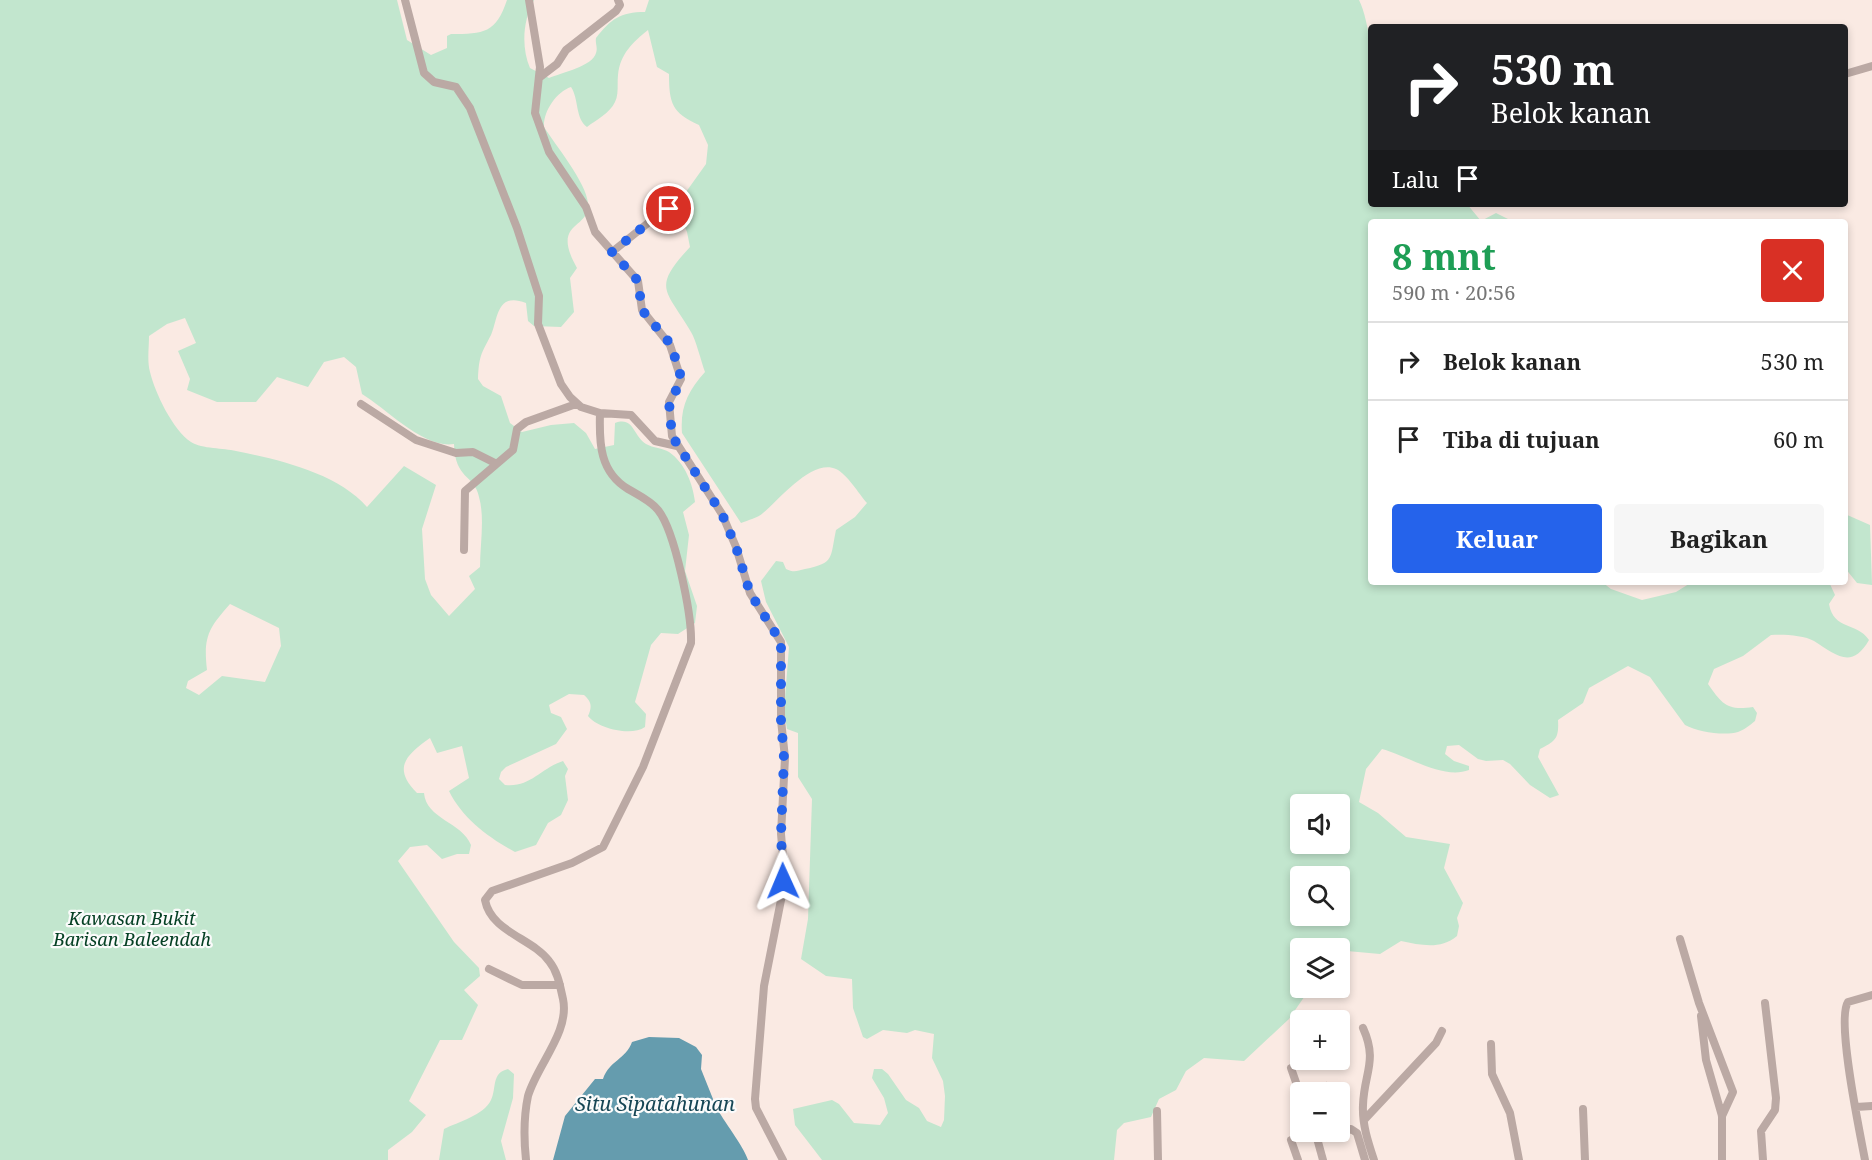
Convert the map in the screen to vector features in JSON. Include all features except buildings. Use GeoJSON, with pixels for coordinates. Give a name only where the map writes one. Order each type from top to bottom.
{"type":"FeatureCollection","features":[{"type":"Feature","properties":{"kind":"street"},"geometry":{"type":"LineString","coordinates":[[405,0],[424,73],[434,82],[456,87],[470,108],[517,228],[539,296],[537,315],[540,330],[556,372],[576,404],[600,413],[631,415],[654,441],[677,446]]}},
{"type":"Feature","properties":{"kind":"street"},"geometry":{"type":"LineString","coordinates":[[529,0],[540,77],[535,113],[549,152],[586,207],[595,232],[638,281],[642,310],[668,341],[680,369],[680,384],[669,402],[671,431],[677,446],[722,514],[736,547],[750,593],[781,642],[781,720],[784,758],[781,834],[782,895],[764,986],[755,1098],[756,1108],[783,1160]]}},
{"type":"Feature","properties":{"kind":"street"},"geometry":{"type":"LineString","coordinates":[[540,77],[557,64],[565,51],[616,11],[620,5],[618,0]]}},
{"type":"Feature","properties":{"kind":"street"},"geometry":{"type":"LineString","coordinates":[[1848,73],[1872,66]]}},
{"type":"Feature","properties":{"kind":"street"},"geometry":{"type":"LineString","coordinates":[[612,252],[658,215],[667,212],[669,197]]}},
{"type":"Feature","properties":{"kind":"street"},"geometry":{"type":"LineString","coordinates":[[360,404],[416,440],[456,453],[473,452],[495,463]]}},
{"type":"Feature","properties":{"kind":"street"},"geometry":{"type":"LineString","coordinates":[[464,550],[466,528],[464,493],[495,463],[513,450],[519,427],[526,422],[576,404]]}},
{"type":"Feature","properties":{"kind":"street"},"geometry":{"type":"LineString","coordinates":[[525,1160],[528,1096],[565,1018],[560,985],[549,960],[495,920],[487,909],[485,900],[492,891],[572,863],[603,846],[650,751],[691,643],[691,622],[669,531],[656,507],[619,484],[609,473],[602,455],[600,413]]}},
{"type":"Feature","properties":{"kind":"street"},"geometry":{"type":"LineString","coordinates":[[1680,939],[1699,1003],[1733,1092],[1722,1116]]}},
{"type":"Feature","properties":{"kind":"street"},"geometry":{"type":"LineString","coordinates":[[489,969],[522,985],[560,985]]}},
{"type":"Feature","properties":{"kind":"street"},"geometry":{"type":"LineString","coordinates":[[1865,1160],[1847,1050],[1846,1005],[1848,1002],[1872,995]]}},
{"type":"Feature","properties":{"kind":"street"},"geometry":{"type":"LineString","coordinates":[[1699,1003],[1706,1059],[1722,1116],[1722,1160]]}},
{"type":"Feature","properties":{"kind":"street"},"geometry":{"type":"LineString","coordinates":[[1763,1160],[1761,1131],[1775,1110],[1776,1098],[1764,1003]]}},
{"type":"Feature","properties":{"kind":"street"},"geometry":{"type":"LineString","coordinates":[[1363,1028],[1372,1054],[1365,1083],[1364,1120],[1374,1160]]}},
{"type":"Feature","properties":{"kind":"street"},"geometry":{"type":"LineString","coordinates":[[1364,1120],[1436,1043],[1442,1031]]}},
{"type":"Feature","properties":{"kind":"street"},"geometry":{"type":"LineString","coordinates":[[1491,1044],[1492,1074],[1510,1113],[1519,1160]]}},
{"type":"Feature","properties":{"kind":"street"},"geometry":{"type":"LineString","coordinates":[[1856,1107],[1872,1106]]}},
{"type":"Feature","properties":{"kind":"street"},"geometry":{"type":"LineString","coordinates":[[1583,1109],[1585,1160]]}},
{"type":"Feature","properties":{"kind":"street"},"geometry":{"type":"LineString","coordinates":[[1157,1111],[1158,1160]]}},
{"type":"Feature","properties":{"kind":"street"},"geometry":{"type":"LineString","coordinates":[[1350,1129],[1357,1133],[1365,1160]]}},
{"type":"Feature","properties":{"kind":"street"},"geometry":{"type":"LineString","coordinates":[[1292,1142],[1298,1160]]}},
{"type":"Feature","properties":{"kind":"street"},"geometry":{"type":"LineString","coordinates":[[1318,1142],[1323,1160]]}},
{"type":"Feature","properties":{"kind":"green space","name":"Kawasan Bukit Barisan Baleendah"},"geometry":{"type":"Polygon","coordinates":[[[0,0],[397,0],[407,40],[431,55],[447,48],[447,36],[451,34],[480,32],[493,25],[503,11],[507,0],[534,0],[527,16],[524,34],[525,51],[530,68],[549,78],[589,62],[596,53],[596,38],[606,26],[622,15],[645,12],[649,0],[1359,0],[1368,31],[1368,207],[1469,207],[1479,219],[1368,219],[1368,585],[1606,585],[1642,600],[1676,592],[1687,585],[1830,585],[1835,595],[1829,604],[1832,613],[1840,622],[1858,630],[1869,640],[1856,655],[1843,657],[1805,637],[1771,635],[1743,656],[1714,669],[1708,684],[1717,697],[1731,707],[1753,707],[1757,713],[1755,721],[1742,730],[1726,734],[1697,730],[1685,725],[1650,677],[1628,666],[1589,688],[1583,703],[1558,720],[1558,731],[1555,738],[1550,744],[1540,749],[1538,757],[1559,795],[1550,798],[1530,785],[1510,764],[1503,760],[1478,759],[1459,745],[1447,746],[1445,754],[1454,761],[1469,766],[1469,770],[1459,772],[1437,770],[1382,749],[1366,769],[1359,802],[1378,813],[1406,837],[1450,844],[1444,868],[1463,903],[1457,918],[1459,926],[1457,936],[1437,945],[1401,941],[1380,954],[1350,951],[1350,938],[1290,938],[1290,998],[1303,998],[1295,1010],[1290,1010],[1289,1019],[1244,1061],[1204,1058],[1186,1071],[1176,1090],[1159,1099],[1151,1117],[1124,1123],[1117,1130],[1114,1160],[822,1160],[795,1125],[793,1109],[832,1100],[839,1104],[854,1123],[880,1125],[888,1113],[884,1098],[872,1078],[874,1069],[882,1069],[888,1074],[906,1100],[919,1108],[927,1121],[941,1127],[944,1120],[943,1081],[932,1058],[934,1034],[915,1030],[907,1033],[883,1030],[867,1039],[863,1037],[853,1008],[852,979],[826,976],[801,959],[808,919],[812,799],[798,777],[798,733],[787,729],[784,711],[789,647],[766,602],[761,581],[776,561],[783,562],[786,569],[793,571],[822,564],[830,558],[836,530],[855,517],[867,503],[844,475],[836,469],[827,467],[806,475],[761,515],[741,523],[682,433],[682,415],[686,400],[705,372],[693,336],[666,289],[670,272],[690,247],[687,232],[676,206],[706,164],[708,145],[699,125],[683,116],[674,106],[671,100],[669,74],[657,67],[648,30],[632,44],[624,55],[619,68],[616,99],[606,113],[587,127],[579,114],[571,87],[556,98],[548,109],[544,121],[544,127],[582,185],[588,203],[587,212],[569,234],[570,253],[577,268],[570,278],[574,312],[561,327],[534,326],[528,321],[526,303],[516,300],[504,304],[497,315],[481,356],[478,379],[483,386],[501,396],[510,423],[522,432],[551,425],[574,423],[586,433],[595,449],[614,445],[615,423],[626,422],[646,444],[667,451],[680,462],[690,481],[695,502],[683,512],[689,535],[685,571],[697,606],[695,623],[678,634],[661,633],[651,645],[635,702],[646,714],[645,727],[639,730],[623,731],[599,724],[588,716],[590,705],[584,695],[569,694],[549,705],[551,713],[561,717],[567,729],[556,744],[506,767],[501,772],[499,779],[505,785],[514,785],[529,781],[563,761],[568,769],[565,776],[568,800],[561,815],[548,823],[536,845],[515,852],[486,834],[461,810],[449,791],[469,778],[462,746],[437,753],[430,738],[414,750],[405,762],[405,776],[409,784],[417,793],[424,793],[431,809],[460,831],[471,845],[469,854],[457,854],[442,859],[427,845],[410,847],[398,861],[454,942],[479,968],[480,976],[464,990],[478,1005],[462,1040],[440,1040],[409,1101],[426,1115],[412,1132],[388,1150],[388,1160],[0,1160],[0,0]],[[185,318],[167,324],[149,336],[148,359],[152,381],[178,429],[191,442],[201,446],[253,455],[307,470],[340,485],[367,507],[404,466],[436,485],[422,529],[425,579],[431,595],[449,616],[475,589],[469,576],[480,567],[482,523],[477,490],[461,471],[455,456],[454,444],[442,444],[418,434],[362,394],[356,367],[344,357],[324,362],[308,387],[277,377],[256,402],[217,402],[187,390],[190,379],[178,351],[196,343],[185,318]],[[230,604],[209,633],[206,649],[207,670],[188,681],[186,688],[199,695],[222,676],[265,682],[281,646],[279,628],[230,604]]]}},
{"type":"Feature","properties":{"kind":"green space"},"geometry":{"type":"Polygon","coordinates":[[[1496,213],[1508,219],[1485,219],[1496,213]]]}},
{"type":"Feature","properties":{"kind":"green space"},"geometry":{"type":"Polygon","coordinates":[[[1848,515],[1870,525],[1872,585],[1857,583],[1848,572],[1848,515]]]}},
{"type":"Feature","properties":{"kind":"green space"},"geometry":{"type":"Polygon","coordinates":[[[508,1069],[514,1074],[513,1098],[501,1141],[506,1160],[439,1160],[444,1129],[483,1110],[491,1100],[497,1077],[508,1069]]]}},
{"type":"Feature","properties":{"kind":"water","name":"Situ Sipatahunan"},"geometry":{"type":"Polygon","coordinates":[[[649,1037],[679,1038],[696,1047],[702,1055],[701,1069],[713,1099],[712,1104],[715,1105],[742,1147],[748,1160],[553,1160],[565,1116],[595,1079],[603,1079],[609,1068],[626,1052],[632,1042],[649,1037]]]}},
{"type":"Feature","properties":{"kind":"route"},"geometry":{"type":"LineString","coordinates":[[669,209],[636,231],[612,252],[640,284],[642,310],[668,341],[680,369],[680,384],[669,402],[672,436],[722,514],[736,547],[750,593],[781,642],[781,720],[784,758],[781,834],[783,881]]}}]}
